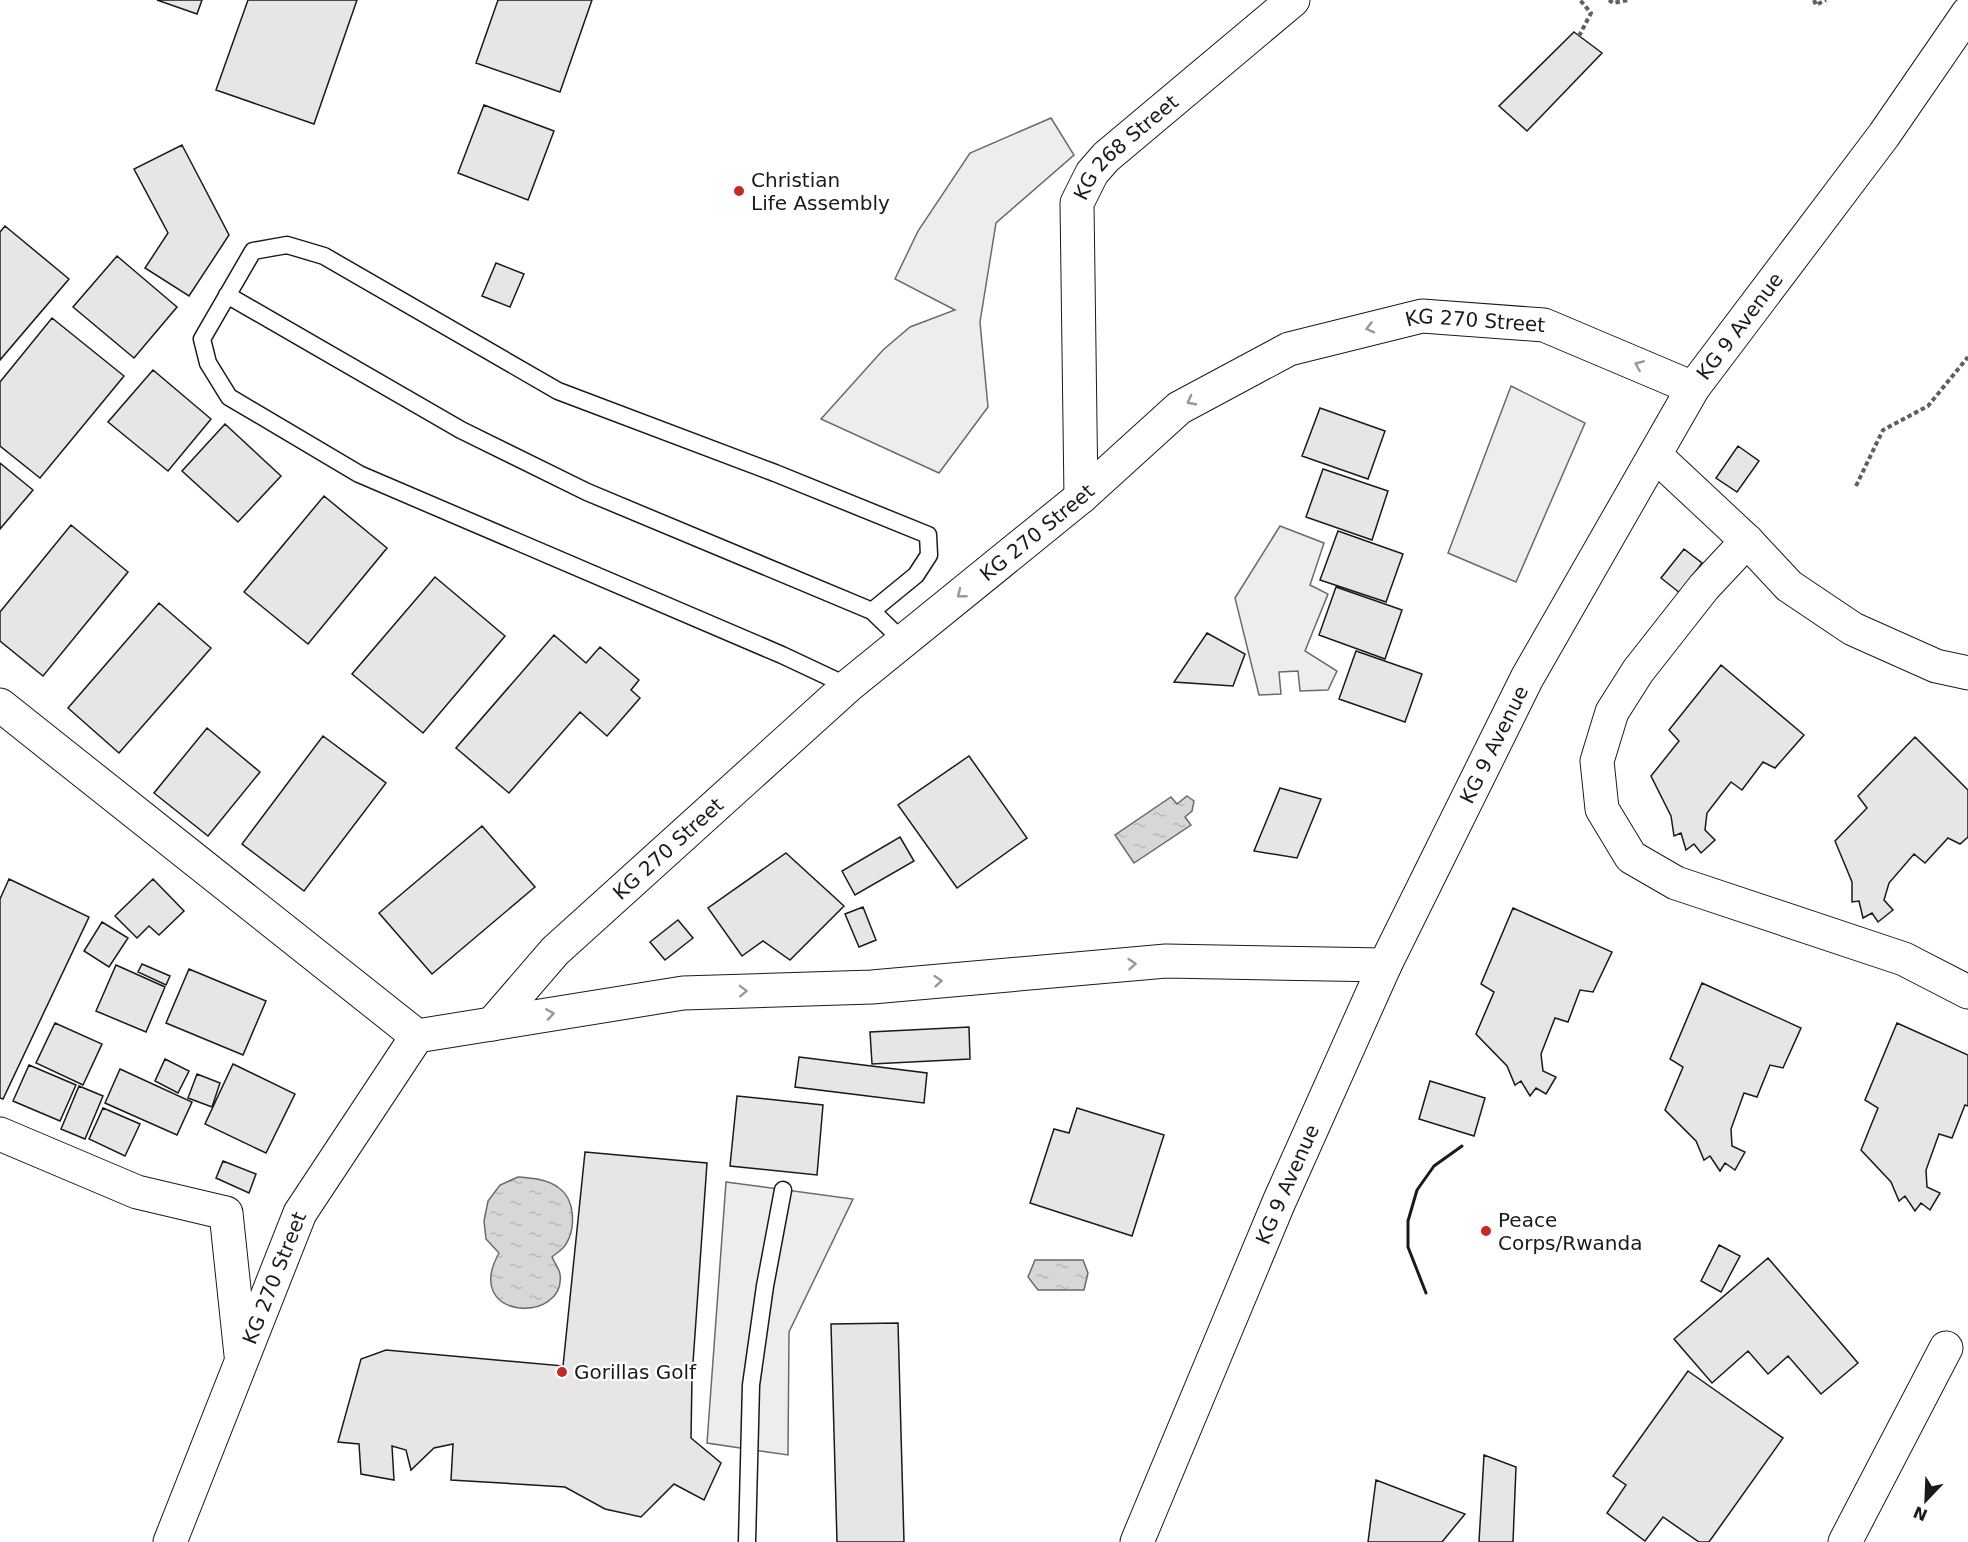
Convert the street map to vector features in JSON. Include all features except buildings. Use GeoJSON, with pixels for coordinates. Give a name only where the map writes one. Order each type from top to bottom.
{"type":"FeatureCollection","features":[{"type":"Feature","properties":{"kind":"street","name":"KG 268 Street"},"geometry":{"type":"LineString","coordinates":[[1081,497],[1077,203],[1092,173],[1106,157],[1293,0]]}},
{"type":"Feature","properties":{"kind":"street","name":"KG 9 Avenue"},"geometry":{"type":"LineString","coordinates":[[1137,1542],[1279,1202],[1385,965],[1527,678],[1693,388],[1884,135],[1968,13]]}},
{"type":"Feature","properties":{"kind":"street","name":"KG 270 Street"},"geometry":{"type":"LineString","coordinates":[[492,1024],[555,951],[848,686],[1081,497],[1179,408],[1289,349],[1422,316],[1544,325],[1693,388]]}},
{"type":"Feature","properties":{"kind":"street"},"geometry":{"type":"LineString","coordinates":[[1655,455],[1747,541],[1790,586],[1853,629],[1936,666],[1968,673]]}},
{"type":"Feature","properties":{"kind":"street"},"geometry":{"type":"LineString","coordinates":[[1747,541],[1704,587],[1638,671],[1612,712],[1597,761],[1602,809],[1631,857],[1676,883],[1904,959],[1968,992]]}},
{"type":"Feature","properties":{"kind":"street"},"geometry":{"type":"LineString","coordinates":[[0,705],[417,1036],[683,993],[872,987],[1166,961],[1385,965]]}},
{"type":"Feature","properties":{"kind":"street","name":"KG 270 Street"},"geometry":{"type":"LineString","coordinates":[[170,1542],[300,1213],[417,1036]]}},
{"type":"Feature","properties":{"kind":"street"},"geometry":{"type":"LineString","coordinates":[[0,1134],[137,1192],[226,1213],[241,1361]]}},
{"type":"Feature","properties":{"kind":"street"},"geometry":{"type":"LineString","coordinates":[[1845,1542],[1946,1348]]}},
{"type":"Feature","properties":{"kind":"lane"},"geometry":{"type":"LineString","coordinates":[[848,686],[782,655],[359,474],[229,397],[208,363],[202,339],[253,251],[286,245],[324,256],[558,391],[775,473],[928,536],[929,555],[916,576],[872,611]]}},
{"type":"Feature","properties":{"kind":"lane"},"geometry":{"type":"LineString","coordinates":[[227,295],[461,430],[587,492],[872,611],[903,641]]}},
{"type":"Feature","properties":{"kind":"lane"},"geometry":{"type":"LineString","coordinates":[[747,1542],[751,1385],[765,1286],[783,1190]]}},
{"type":"Feature","properties":{"kind":"path"},"geometry":{"type":"LineString","coordinates":[[1579,36],[1591,13],[1580,0]]}},
{"type":"Feature","properties":{"kind":"path"},"geometry":{"type":"LineString","coordinates":[[1610,0],[1613,3],[1629,0]]}},
{"type":"Feature","properties":{"kind":"path"},"geometry":{"type":"LineString","coordinates":[[1814,0],[1816,5],[1826,0]]}},
{"type":"Feature","properties":{"kind":"path"},"geometry":{"type":"LineString","coordinates":[[1856,486],[1883,430],[1928,406],[1968,357]]}},
{"type":"Feature","properties":{"kind":"shaded area"},"geometry":{"type":"Polygon","coordinates":[[[1051,118],[1074,155],[996,223],[980,322],[988,407],[939,473],[821,419],[883,350],[910,327],[955,310],[895,279],[918,231],[970,153],[1051,118]]]}},
{"type":"Feature","properties":{"kind":"shaded area"},"geometry":{"type":"Polygon","coordinates":[[[1511,386],[1585,423],[1516,582],[1448,553],[1511,386]]]}},
{"type":"Feature","properties":{"kind":"shaded area"},"geometry":{"type":"Polygon","coordinates":[[[1280,526],[1324,543],[1310,585],[1328,594],[1305,651],[1337,671],[1328,690],[1300,691],[1298,671],[1279,672],[1281,694],[1259,695],[1235,598],[1280,526]]]}},
{"type":"Feature","properties":{"kind":"shaded area"},"geometry":{"type":"Polygon","coordinates":[[[726,1182],[853,1199],[789,1332],[788,1455],[707,1443],[726,1182]]]}},
{"type":"Feature","properties":{"kind":"water"},"geometry":{"type":"Polygon","coordinates":[[[1187,796],[1194,801],[1192,811],[1185,817],[1191,825],[1134,863],[1115,835],[1171,797],[1177,804],[1187,796]]]}},
{"type":"Feature","properties":{"kind":"water"},"geometry":{"type":"Polygon","coordinates":[[[518,1177],[544,1181],[559,1188],[571,1206],[572,1222],[564,1248],[552,1257],[560,1274],[558,1290],[548,1301],[534,1307],[518,1308],[503,1303],[493,1292],[491,1275],[499,1253],[486,1239],[484,1221],[488,1201],[500,1185],[518,1177]]]}},
{"type":"Feature","properties":{"kind":"water"},"geometry":{"type":"Polygon","coordinates":[[[1035,1260],[1083,1260],[1088,1273],[1084,1290],[1038,1290],[1028,1277],[1035,1260]]]}},
{"type":"Feature","properties":{"kind":"wall"},"geometry":{"type":"LineString","coordinates":[[1426,1293],[1408,1247],[1408,1221],[1417,1190],[1434,1166],[1462,1146]]}},
{"type":"Feature","properties":{"kind":"place","name":"Christian Life Assembly"},"geometry":{"type":"Point","coordinates":[739,191]}},
{"type":"Feature","properties":{"kind":"place","name":"Peace Corps/Rwanda"},"geometry":{"type":"Point","coordinates":[1486,1231]}},
{"type":"Feature","properties":{"kind":"place","name":"Gorillas Golf"},"geometry":{"type":"Point","coordinates":[562,1372]}}]}
